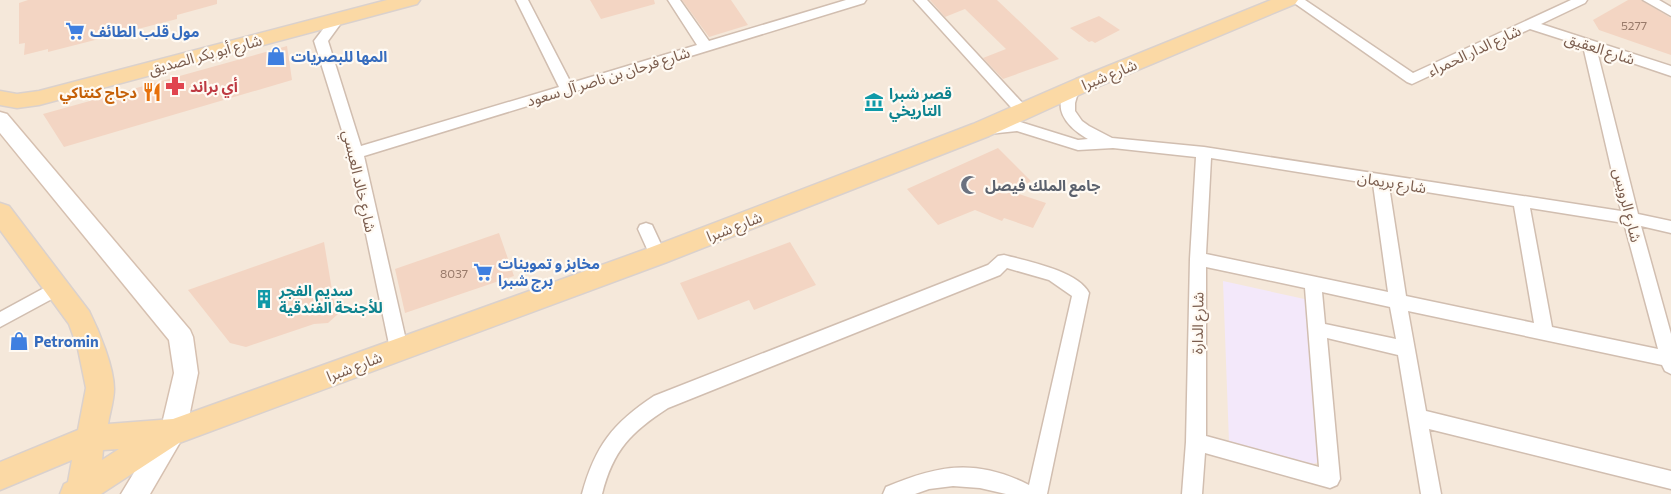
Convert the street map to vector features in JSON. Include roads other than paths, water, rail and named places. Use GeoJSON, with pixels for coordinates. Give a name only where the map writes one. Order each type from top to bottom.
{"type":"FeatureCollection","features":[{"type":"Feature","properties":{"kind":"main road","name":"شارع أبو بكر الصديق"},"geometry":{"type":"LineString","coordinates":[[0,98],[17,101],[38,98],[410,0]]}},
{"type":"Feature","properties":{"kind":"main road","name":"شارع شبرا"},"geometry":{"type":"LineString","coordinates":[[173,432],[658,255],[981,130],[1084,84],[1288,0]]}},
{"type":"Feature","properties":{"kind":"main road"},"geometry":{"type":"LineString","coordinates":[[0,119],[182,337],[186,372],[173,432],[135,494]]}},
{"type":"Feature","properties":{"kind":"main road"},"geometry":{"type":"LineString","coordinates":[[0,212],[80,319],[92,350],[100,388],[92,438],[79,493]]}},
{"type":"Feature","properties":{"kind":"main road"},"geometry":{"type":"LineString","coordinates":[[0,476],[92,438],[173,432]]}},
{"type":"Feature","properties":{"kind":"main road"},"geometry":{"type":"LineString","coordinates":[[79,493],[173,432]]}},
{"type":"Feature","properties":{"kind":"street"},"geometry":{"type":"LineString","coordinates":[[522,0],[567,89]]}},
{"type":"Feature","properties":{"kind":"street"},"geometry":{"type":"LineString","coordinates":[[674,0],[705,46]]}},
{"type":"Feature","properties":{"kind":"street","name":"شارع فرحان بن ناصر آل سعود"},"geometry":{"type":"LineString","coordinates":[[356,152],[860,0]]}},
{"type":"Feature","properties":{"kind":"street"},"geometry":{"type":"LineString","coordinates":[[920,0],[1023,112]]}},
{"type":"Feature","properties":{"kind":"street","name":"شارع الدار الحمراء"},"geometry":{"type":"LineString","coordinates":[[1296,0],[1412,79],[1581,0]]}},
{"type":"Feature","properties":{"kind":"street"},"geometry":{"type":"LineString","coordinates":[[1649,0],[1671,12]]}},
{"type":"Feature","properties":{"kind":"street","name":"شارع خالد العبسي"},"geometry":{"type":"LineString","coordinates":[[338,19],[321,41],[356,152],[378,232],[399,349]]}},
{"type":"Feature","properties":{"kind":"street","name":"شارع العقيق"},"geometry":{"type":"LineString","coordinates":[[1529,24],[1671,72]]}},
{"type":"Feature","properties":{"kind":"street","name":"شارع الرويس"},"geometry":{"type":"LineString","coordinates":[[1589,44],[1631,218],[1670,363]]}},
{"type":"Feature","properties":{"kind":"street"},"geometry":{"type":"LineString","coordinates":[[1084,84],[1071,94],[1068,108],[1074,123],[1091,136],[1113,143]]}},
{"type":"Feature","properties":{"kind":"street"},"geometry":{"type":"LineString","coordinates":[[981,130],[1017,126],[1078,145],[1113,143]]}},
{"type":"Feature","properties":{"kind":"street","name":"شارع بريمان"},"geometry":{"type":"LineString","coordinates":[[1113,143],[1204,152],[1631,218],[1671,227]]}},
{"type":"Feature","properties":{"kind":"street","name":"شارع الدارة"},"geometry":{"type":"LineString","coordinates":[[1192,494],[1196,442],[1198,259],[1204,152]]}},
{"type":"Feature","properties":{"kind":"street"},"geometry":{"type":"LineString","coordinates":[[1380,180],[1398,302],[1431,494]]}},
{"type":"Feature","properties":{"kind":"street"},"geometry":{"type":"LineString","coordinates":[[1520,202],[1544,333]]}},
{"type":"Feature","properties":{"kind":"street"},"geometry":{"type":"LineString","coordinates":[[646,229],[658,255]]}},
{"type":"Feature","properties":{"kind":"street"},"geometry":{"type":"LineString","coordinates":[[1198,259],[1544,333],[1670,363]]}},
{"type":"Feature","properties":{"kind":"street"},"geometry":{"type":"LineString","coordinates":[[592,494],[597,469],[610,445],[633,419],[661,402],[994,270],[1004,261],[1054,276],[1081,293],[1037,494]]}},
{"type":"Feature","properties":{"kind":"street"},"geometry":{"type":"LineString","coordinates":[[1196,442],[1330,479],[1314,284]]}},
{"type":"Feature","properties":{"kind":"street"},"geometry":{"type":"LineString","coordinates":[[0,320],[57,288]]}},
{"type":"Feature","properties":{"kind":"street"},"geometry":{"type":"LineString","coordinates":[[1318,329],[1406,349]]}},
{"type":"Feature","properties":{"kind":"street"},"geometry":{"type":"LineString","coordinates":[[1419,418],[1671,480]]}},
{"type":"Feature","properties":{"kind":"street"},"geometry":{"type":"LineString","coordinates":[[893,494],[930,479],[974,477],[1015,487],[1027,494]]}},
{"type":"Feature","properties":{"kind":"place","name":"مول قلب الطائف"},"geometry":{"type":"Point","coordinates":[75,31]}},
{"type":"Feature","properties":{"kind":"place","name":"المها للبصريات"},"geometry":{"type":"Point","coordinates":[276,56]}},
{"type":"Feature","properties":{"kind":"place","name":"أي براند"},"geometry":{"type":"Point","coordinates":[175,86]}},
{"type":"Feature","properties":{"kind":"place","name":"دجاج كنتاكي"},"geometry":{"type":"Point","coordinates":[152,92]}},
{"type":"Feature","properties":{"kind":"place","name":"قصر شبرا التاريخي"},"geometry":{"type":"Point","coordinates":[874,102]}},
{"type":"Feature","properties":{"kind":"place","name":"جامع الملك فيصل"},"geometry":{"type":"Point","coordinates":[970,185]}},
{"type":"Feature","properties":{"kind":"place","name":"مخابز و تموينات برج شبرا"},"geometry":{"type":"Point","coordinates":[483,272]}},
{"type":"Feature","properties":{"kind":"place","name":"سديم الفجر للأجنحة الفندقية"},"geometry":{"type":"Point","coordinates":[264,299]}},
{"type":"Feature","properties":{"kind":"place","name":"Petromin"},"geometry":{"type":"Point","coordinates":[19,341]}}]}
